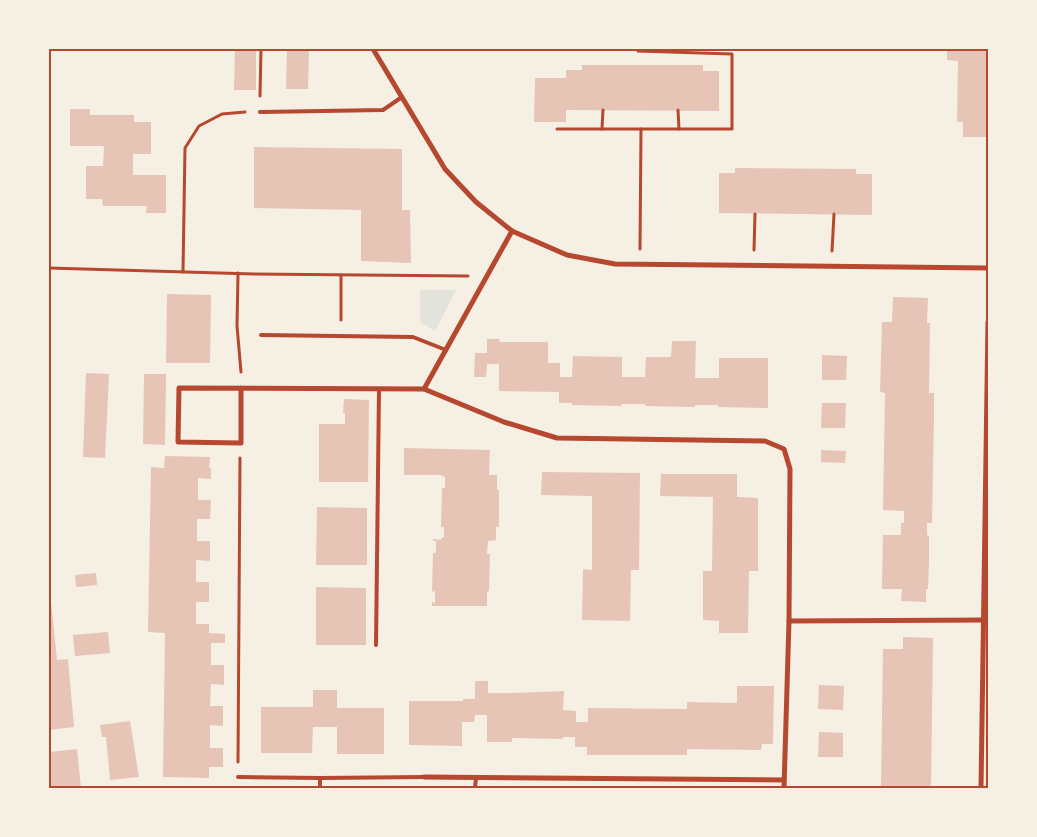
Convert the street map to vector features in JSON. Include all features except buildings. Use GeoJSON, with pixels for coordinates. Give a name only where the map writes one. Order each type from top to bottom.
{"type":"FeatureCollection","features":[{"type":"Feature","properties":{"kind":"street"},"geometry":{"type":"LineString","coordinates":[[373,49],[446,169],[476,202],[512,231],[567,256],[615,264],[988,268]]}},
{"type":"Feature","properties":{"kind":"street"},"geometry":{"type":"LineString","coordinates":[[424,388],[512,231]]}},
{"type":"Feature","properties":{"kind":"street"},"geometry":{"type":"LineString","coordinates":[[982,788],[986,620],[988,322]]}},
{"type":"Feature","properties":{"kind":"street"},"geometry":{"type":"LineString","coordinates":[[241,388],[240,443],[178,442],[179,388],[241,388],[380,389],[424,388],[504,422],[557,438],[765,441],[784,449],[790,469],[789,620],[784,788]]}},
{"type":"Feature","properties":{"kind":"street"},"geometry":{"type":"LineString","coordinates":[[789,620],[986,620]]}},
{"type":"Feature","properties":{"kind":"street"},"geometry":{"type":"LineString","coordinates":[[424,777],[784,780]]}},
{"type":"Feature","properties":{"kind":"lane"},"geometry":{"type":"LineString","coordinates":[[260,112],[383,110],[402,97]]}},
{"type":"Feature","properties":{"kind":"lane"},"geometry":{"type":"LineString","coordinates":[[260,335],[413,336],[446,350]]}},
{"type":"Feature","properties":{"kind":"lane"},"geometry":{"type":"LineString","coordinates":[[376,645],[380,389]]}},
{"type":"Feature","properties":{"kind":"lane"},"geometry":{"type":"LineString","coordinates":[[238,777],[424,777]]}},
{"type":"Feature","properties":{"kind":"lane"},"geometry":{"type":"LineString","coordinates":[[320,778],[320,788]]}},
{"type":"Feature","properties":{"kind":"lane"},"geometry":{"type":"LineString","coordinates":[[474,788],[476,778]]}},
{"type":"Feature","properties":{"kind":"path"},"geometry":{"type":"LineString","coordinates":[[184,272],[185,148],[199,126],[222,114],[260,112],[261,49]]}},
{"type":"Feature","properties":{"kind":"path"},"geometry":{"type":"LineString","coordinates":[[557,129],[732,129],[732,54],[638,51],[639,49]]}},
{"type":"Feature","properties":{"kind":"path"},"geometry":{"type":"LineString","coordinates":[[602,110],[602,129]]}},
{"type":"Feature","properties":{"kind":"path"},"geometry":{"type":"LineString","coordinates":[[678,110],[679,130]]}},
{"type":"Feature","properties":{"kind":"path"},"geometry":{"type":"LineString","coordinates":[[639,264],[641,129]]}},
{"type":"Feature","properties":{"kind":"path"},"geometry":{"type":"LineString","coordinates":[[754,265],[755,214]]}},
{"type":"Feature","properties":{"kind":"path"},"geometry":{"type":"LineString","coordinates":[[831,266],[834,214]]}},
{"type":"Feature","properties":{"kind":"path"},"geometry":{"type":"LineString","coordinates":[[49,268],[341,275],[475,276],[484,282]]}},
{"type":"Feature","properties":{"kind":"path"},"geometry":{"type":"LineString","coordinates":[[238,273],[237,326],[241,388]]}},
{"type":"Feature","properties":{"kind":"path"},"geometry":{"type":"LineString","coordinates":[[341,275],[341,336]]}},
{"type":"Feature","properties":{"kind":"path"},"geometry":{"type":"LineString","coordinates":[[238,777],[240,443]]}},
{"type":"Feature","properties":{"kind":"shaded area"},"geometry":{"type":"Polygon","coordinates":[[[420,290],[456,290],[435,331],[420,322],[420,290]]]}}]}
